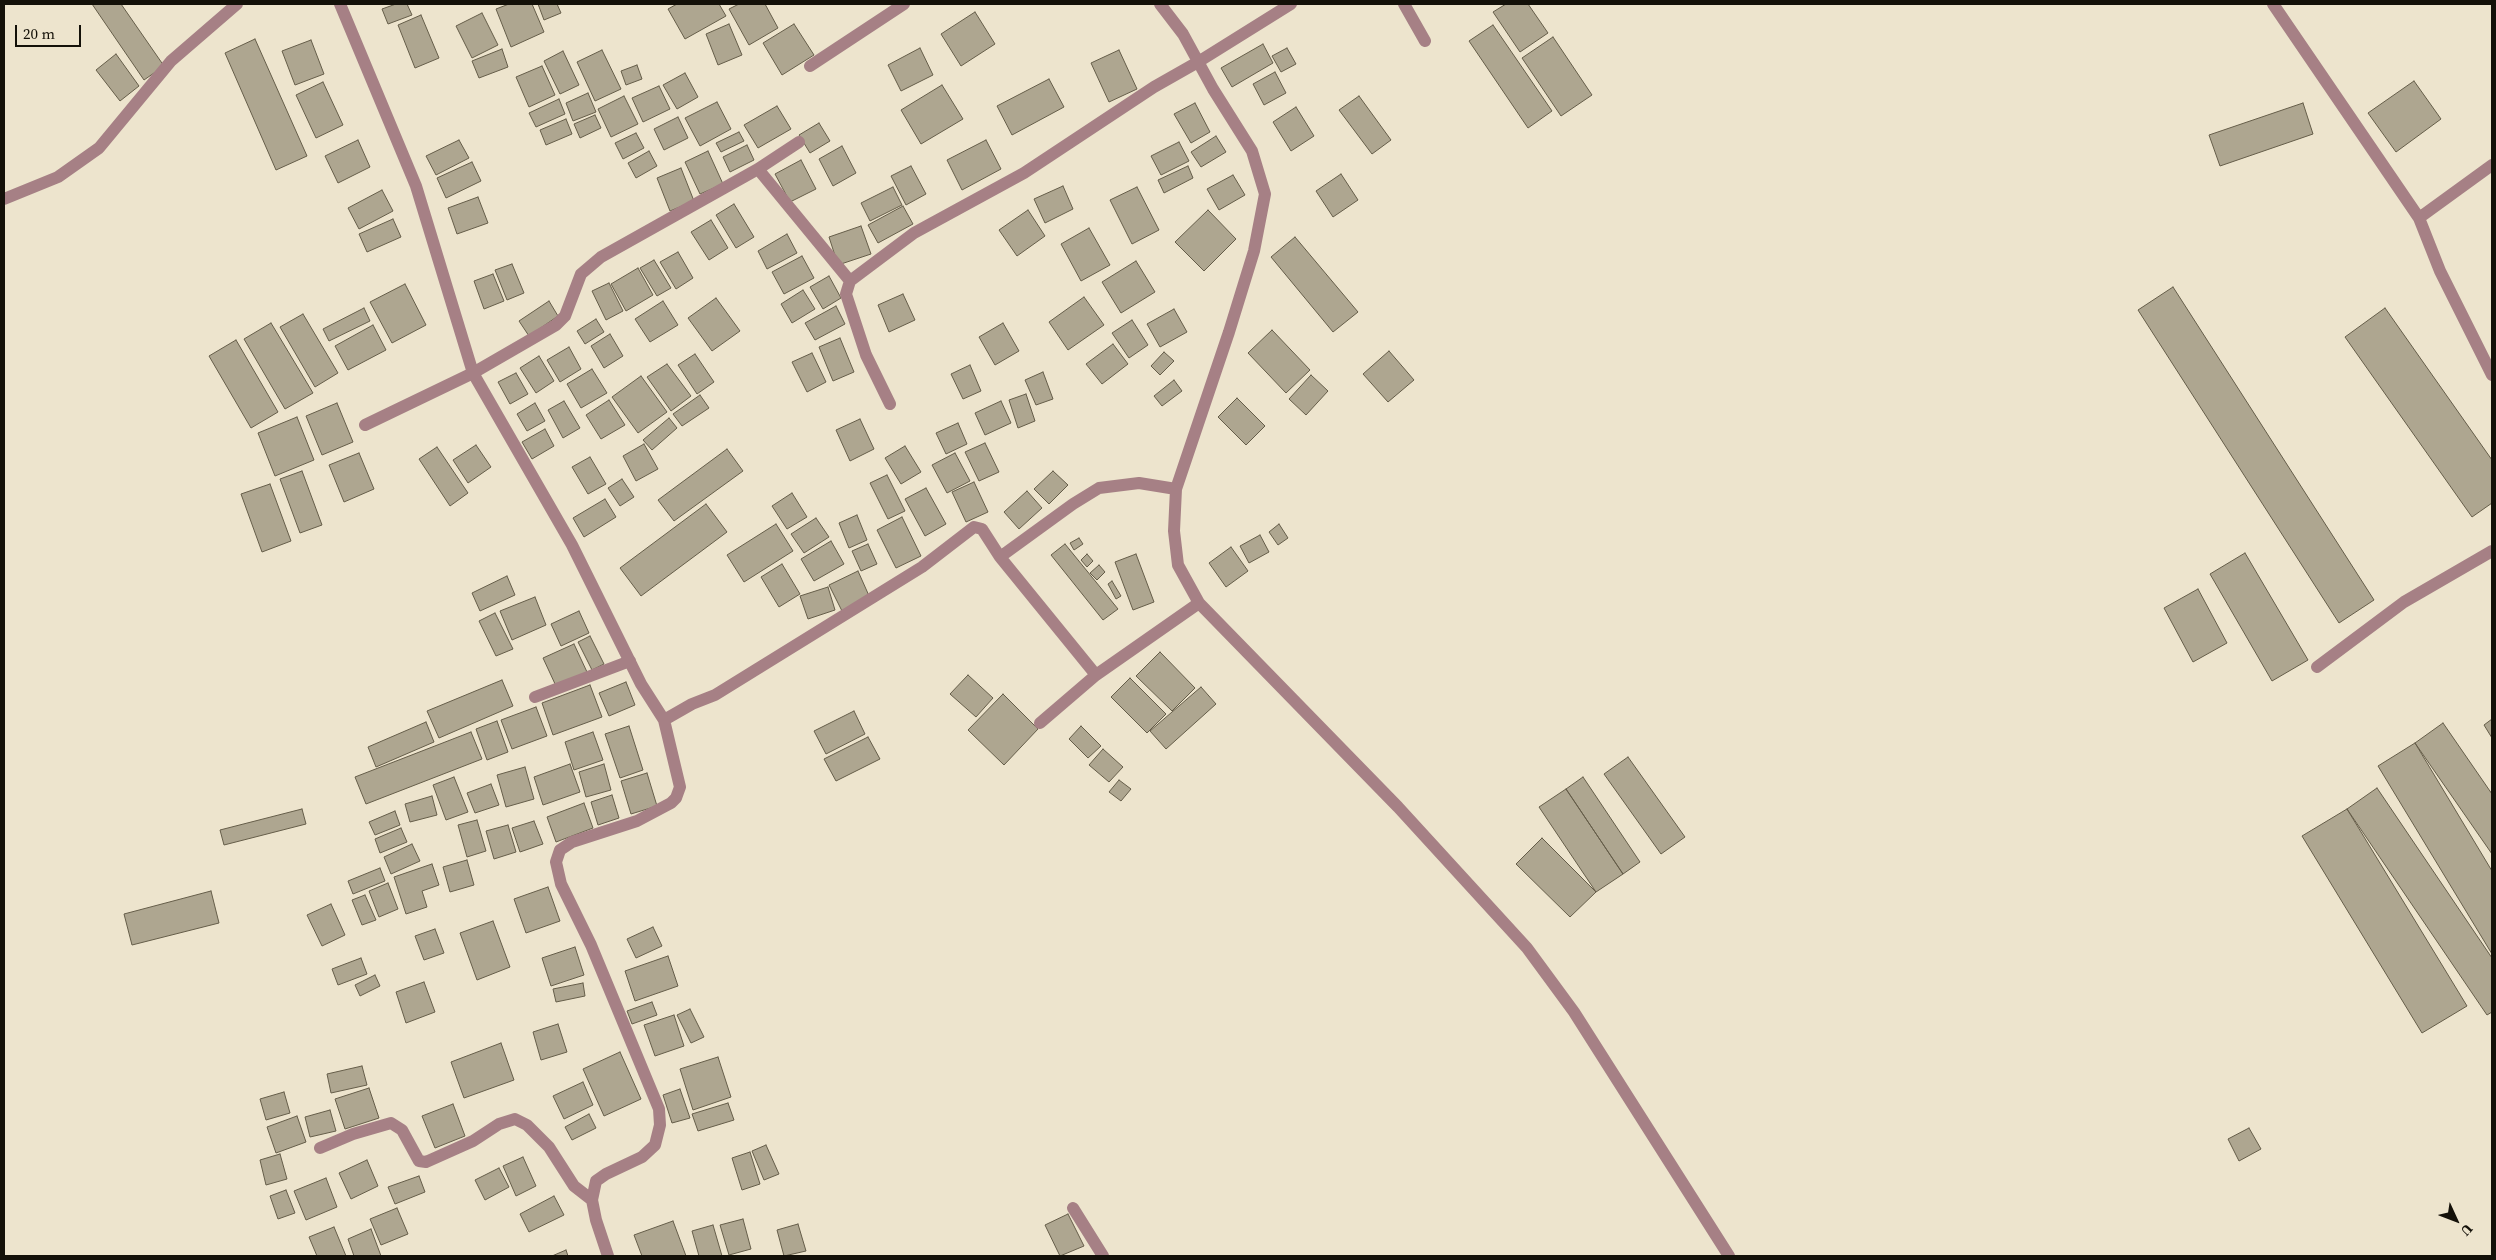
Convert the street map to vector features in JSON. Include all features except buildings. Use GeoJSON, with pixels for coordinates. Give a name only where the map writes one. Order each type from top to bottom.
{"type":"FeatureCollection","features":[{"type":"Feature","properties":{"kind":"street"},"geometry":{"type":"LineString","coordinates":[[4,199],[58,177],[99,148],[171,61],[237,4]]}},
{"type":"Feature","properties":{"kind":"street"},"geometry":{"type":"LineString","coordinates":[[340,4],[416,186],[473,372],[572,545],[655,709],[664,720],[680,787],[676,798],[671,804],[637,821],[572,842],[560,850],[556,862],[561,884],[591,945],[659,1109],[660,1125],[655,1145],[642,1157],[606,1174],[596,1181],[592,1200],[596,1220],[608,1256]]}},
{"type":"Feature","properties":{"kind":"street"},"geometry":{"type":"LineString","coordinates":[[810,66],[904,4]]}},
{"type":"Feature","properties":{"kind":"street"},"geometry":{"type":"LineString","coordinates":[[1160,4],[1184,34],[1198,62],[1252,151],[1264,194],[1254,252],[1230,332],[1176,489],[1174,531],[1178,565],[1199,603],[1398,807],[1527,948],[1574,1012],[1730,1256]]}},
{"type":"Feature","properties":{"kind":"street"},"geometry":{"type":"LineString","coordinates":[[890,404],[866,355],[846,294],[850,282],[914,234],[1024,173],[1154,87],[1291,4]]}},
{"type":"Feature","properties":{"kind":"street"},"geometry":{"type":"LineString","coordinates":[[1404,4],[1425,41]]}},
{"type":"Feature","properties":{"kind":"street"},"geometry":{"type":"LineString","coordinates":[[2273,4],[2419,218],[2440,271],[2492,375]]}},
{"type":"Feature","properties":{"kind":"street"},"geometry":{"type":"LineString","coordinates":[[365,425],[473,372],[556,325],[565,316],[581,274],[601,257],[758,169],[799,142]]}},
{"type":"Feature","properties":{"kind":"street"},"geometry":{"type":"LineString","coordinates":[[2419,218],[2492,165]]}},
{"type":"Feature","properties":{"kind":"street"},"geometry":{"type":"LineString","coordinates":[[758,169],[850,282]]}},
{"type":"Feature","properties":{"kind":"street"},"geometry":{"type":"LineString","coordinates":[[1000,557],[1073,504],[1099,488],[1138,483],[1176,489]]}},
{"type":"Feature","properties":{"kind":"street"},"geometry":{"type":"LineString","coordinates":[[664,720],[692,704],[715,695],[922,567],[974,527],[982,529],[1000,557],[1096,675]]}},
{"type":"Feature","properties":{"kind":"street"},"geometry":{"type":"LineString","coordinates":[[2317,667],[2404,602],[2492,551]]}},
{"type":"Feature","properties":{"kind":"street"},"geometry":{"type":"LineString","coordinates":[[1040,723],[1096,675],[1199,603]]}},
{"type":"Feature","properties":{"kind":"street"},"geometry":{"type":"LineString","coordinates":[[535,697],[630,661]]}},
{"type":"Feature","properties":{"kind":"street"},"geometry":{"type":"LineString","coordinates":[[320,1148],[353,1134],[391,1123],[402,1130],[419,1161],[426,1162],[473,1141],[499,1124],[515,1119],[527,1125],[549,1147],[574,1186],[592,1200]]}},
{"type":"Feature","properties":{"kind":"street"},"geometry":{"type":"LineString","coordinates":[[1073,1208],[1103,1256]]}}]}
